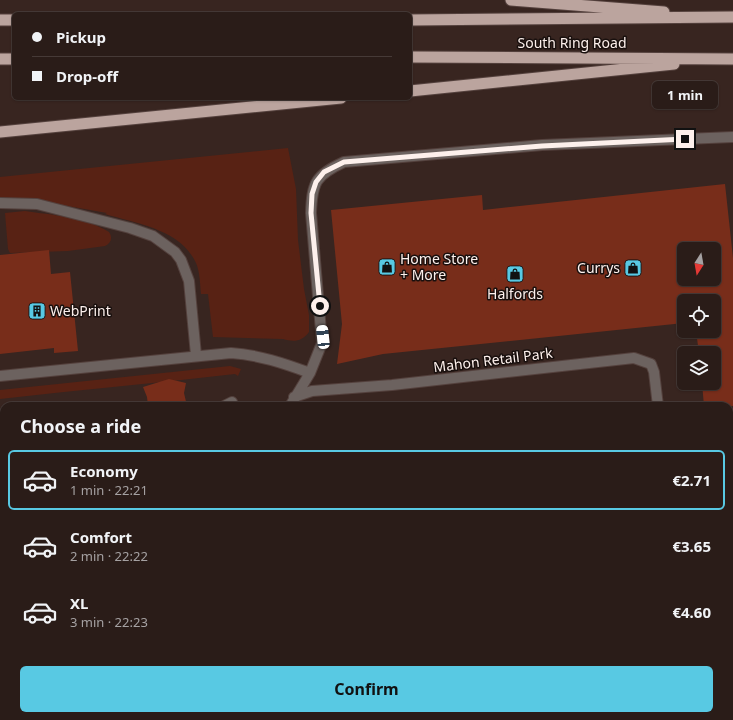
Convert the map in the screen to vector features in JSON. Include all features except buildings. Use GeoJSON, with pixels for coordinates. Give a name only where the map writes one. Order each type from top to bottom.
{"type":"FeatureCollection","features":[{"type":"Feature","properties":{"kind":"highway"},"geometry":{"type":"LineString","coordinates":[[511,0],[733,17]]}},
{"type":"Feature","properties":{"kind":"highway","name":"South Ring Road"},"geometry":{"type":"LineString","coordinates":[[412,20],[733,17]]}},
{"type":"Feature","properties":{"kind":"highway"},"geometry":{"type":"LineString","coordinates":[[0,20],[12,20]]}},
{"type":"Feature","properties":{"kind":"highway","name":"South Ring Road"},"geometry":{"type":"LineString","coordinates":[[412,57],[730,59]]}},
{"type":"Feature","properties":{"kind":"highway"},"geometry":{"type":"LineString","coordinates":[[0,59],[12,59]]}},
{"type":"Feature","properties":{"kind":"highway"},"geometry":{"type":"LineString","coordinates":[[412,91],[730,59]]}},
{"type":"Feature","properties":{"kind":"highway"},"geometry":{"type":"LineString","coordinates":[[0,132],[321,100]]}},
{"type":"Feature","properties":{"kind":"lane"},"geometry":{"type":"LineString","coordinates":[[292,401],[310,373],[320,350],[323,337],[311,213],[312,194],[316,182],[324,172],[344,162],[526,147],[733,137]]}},
{"type":"Feature","properties":{"kind":"lane"},"geometry":{"type":"LineString","coordinates":[[0,203],[37,204],[130,228],[153,236],[175,252],[181,260],[189,281],[196,355]]}},
{"type":"Feature","properties":{"kind":"lane"},"geometry":{"type":"LineString","coordinates":[[0,376],[196,355],[231,353],[252,354],[310,373]]}},
{"type":"Feature","properties":{"kind":"lane","name":"Mahon Retail Park"},"geometry":{"type":"LineString","coordinates":[[292,401],[312,391],[392,386],[634,358],[651,364],[654,372],[658,402]]}},
{"type":"Feature","properties":{"kind":"shaded area"},"geometry":{"type":"Polygon","coordinates":[[[288,148],[296,189],[298,240],[309,315],[309,332],[303,338],[297,340],[290,341],[283,339],[213,337],[208,294],[201,294],[199,274],[196,263],[180,242],[169,235],[144,225],[105,214],[107,213],[28,199],[0,199],[0,177],[288,148]]]}},
{"type":"Feature","properties":{"kind":"shaded area"},"geometry":{"type":"Polygon","coordinates":[[[25,211],[68,217],[90,223],[109,232],[111,240],[105,246],[68,251],[10,253],[8,249],[5,213],[25,211]]]}},
{"type":"Feature","properties":{"kind":"shaded area"},"geometry":{"type":"Polygon","coordinates":[[[230,366],[241,369],[238,376],[235,374],[0,399],[0,390],[230,366]]]}},
{"type":"Feature","properties":{"kind":"place","name":"Home Store + More"},"geometry":{"type":"Point","coordinates":[387,267]}},
{"type":"Feature","properties":{"kind":"place","name":"Currys"},"geometry":{"type":"Point","coordinates":[633,268]}},
{"type":"Feature","properties":{"kind":"place","name":"Halfords"},"geometry":{"type":"Point","coordinates":[515,274]}},
{"type":"Feature","properties":{"kind":"place","name":"WebPrint"},"geometry":{"type":"Point","coordinates":[37,311]}},
{"type":"Feature","properties":{"kind":"route"},"geometry":{"type":"LineString","coordinates":[[320,306],[311,213],[312,194],[316,182],[324,172],[335,166],[344,162],[542,146],[685,139]]}}]}
